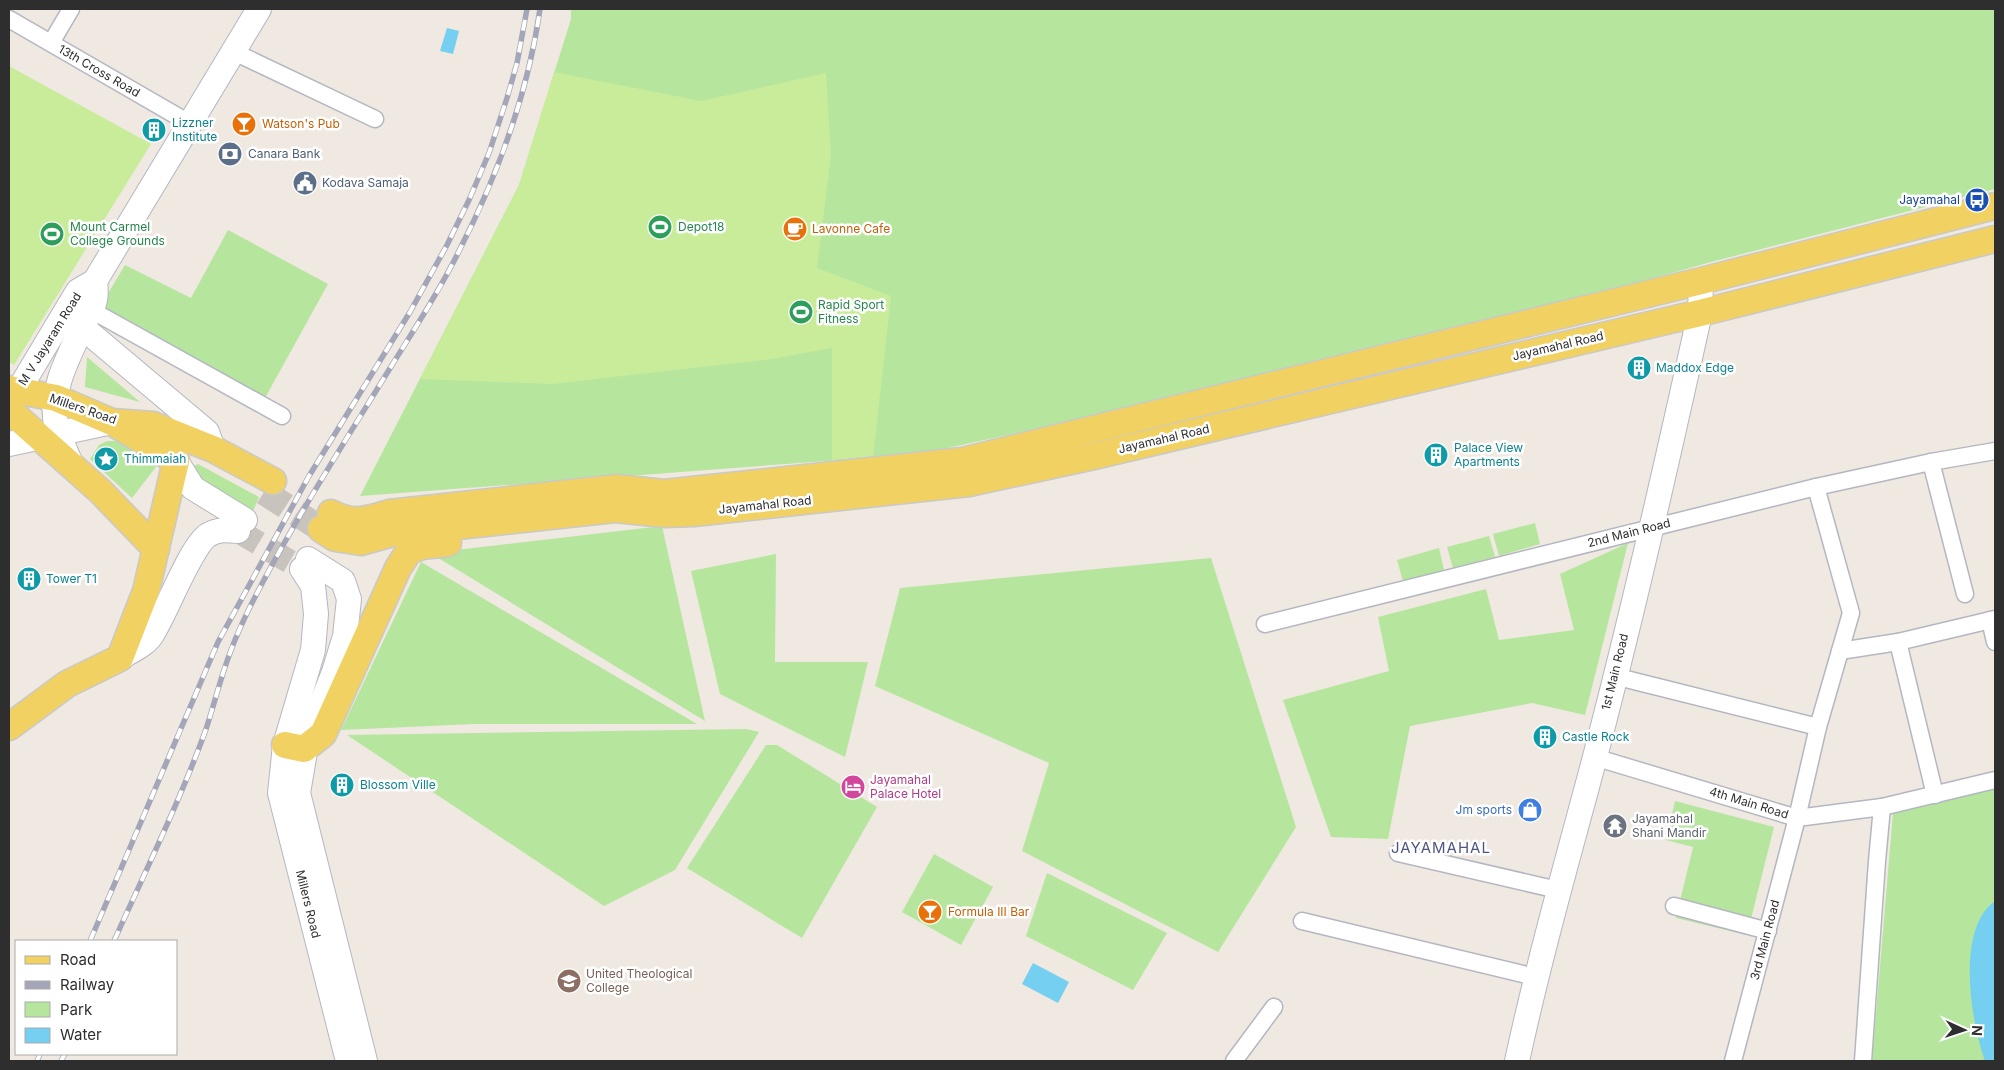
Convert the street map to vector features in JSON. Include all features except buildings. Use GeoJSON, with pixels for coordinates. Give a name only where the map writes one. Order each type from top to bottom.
{"type":"FeatureCollection","features":[{"type":"Feature","properties":{"kind":"main road","name":"Jayamahal Road"},"geometry":{"type":"LineString","coordinates":[[1995,206],[1701,281],[962,461],[664,493],[617,488],[389,513],[360,521],[342,519],[326,521],[334,538],[361,542],[393,533],[615,509],[664,514],[969,483],[1094,456],[1700,313],[1995,239]]}},
{"type":"Feature","properties":{"kind":"main road","name":"Millers Road"},"geometry":{"type":"LineString","coordinates":[[11,398],[56,398],[112,422],[149,424],[213,449],[268,487],[204,461],[192,458],[176,461]]}},
{"type":"Feature","properties":{"kind":"main road"},"geometry":{"type":"LineString","coordinates":[[11,398],[49,436],[72,466],[105,496],[156,549]]}},
{"type":"Feature","properties":{"kind":"main road"},"geometry":{"type":"LineString","coordinates":[[9,727],[68,684],[120,658],[146,592],[176,461],[112,422]]}},
{"type":"Feature","properties":{"kind":"main road"},"geometry":{"type":"LineString","coordinates":[[295,747],[323,734],[398,568],[409,551],[422,546],[617,524],[664,514]]}},
{"type":"Feature","properties":{"kind":"street"},"geometry":{"type":"LineString","coordinates":[[51,43],[71,9]]}},
{"type":"Feature","properties":{"kind":"street","name":"M V Jayaram Road"},"geometry":{"type":"LineString","coordinates":[[11,398],[78,291],[95,281],[259,9]]}},
{"type":"Feature","properties":{"kind":"street","name":"13th Cross Road"},"geometry":{"type":"LineString","coordinates":[[9,19],[189,123]]}},
{"type":"Feature","properties":{"kind":"street"},"geometry":{"type":"LineString","coordinates":[[234,52],[375,119]]}},
{"type":"Feature","properties":{"kind":"street","name":"M V Jayaram Road"},"geometry":{"type":"LineString","coordinates":[[49,436],[55,416],[56,398],[61,377],[97,298],[95,281]]}},
{"type":"Feature","properties":{"kind":"street","name":"1st Main Road"},"geometry":{"type":"LineString","coordinates":[[1517,1061],[1535,977],[1594,757],[1651,527],[1700,313],[1701,281]]}},
{"type":"Feature","properties":{"kind":"street"},"geometry":{"type":"LineString","coordinates":[[87,319],[282,416]]}},
{"type":"Feature","properties":{"kind":"street"},"geometry":{"type":"LineString","coordinates":[[87,319],[207,432],[213,449]]}},
{"type":"Feature","properties":{"kind":"street"},"geometry":{"type":"LineString","coordinates":[[9,444],[112,422]]}},
{"type":"Feature","properties":{"kind":"street","name":"2nd Main Road"},"geometry":{"type":"LineString","coordinates":[[1265,624],[1816,487],[1931,462],[1995,451]]}},
{"type":"Feature","properties":{"kind":"street"},"geometry":{"type":"LineString","coordinates":[[120,658],[150,638],[169,605],[194,551],[207,536],[220,530],[242,526],[193,488],[176,461]]}},
{"type":"Feature","properties":{"kind":"street"},"geometry":{"type":"LineString","coordinates":[[1931,462],[1965,594]]}},
{"type":"Feature","properties":{"kind":"street","name":"3rd Main Road"},"geometry":{"type":"LineString","coordinates":[[1733,1061],[1797,818],[1818,727],[1851,613],[1816,487]]}},
{"type":"Feature","properties":{"kind":"street"},"geometry":{"type":"LineString","coordinates":[[305,564],[327,569],[343,581],[349,599],[345,636],[334,672],[295,747],[313,650],[316,614],[312,586],[305,564]]}},
{"type":"Feature","properties":{"kind":"street"},"geometry":{"type":"LineString","coordinates":[[1840,650],[1898,642],[1993,620],[1995,642]]}},
{"type":"Feature","properties":{"kind":"street"},"geometry":{"type":"LineString","coordinates":[[1898,642],[1935,795]]}},
{"type":"Feature","properties":{"kind":"street"},"geometry":{"type":"LineString","coordinates":[[1614,676],[1818,727]]}},
{"type":"Feature","properties":{"kind":"street","name":"Millers Road"},"geometry":{"type":"LineString","coordinates":[[295,747],[280,793],[348,1061]]}},
{"type":"Feature","properties":{"kind":"street","name":"Millers Road"},"geometry":{"type":"LineString","coordinates":[[295,747],[298,793],[365,1061]]}},
{"type":"Feature","properties":{"kind":"street","name":"4th Main Road"},"geometry":{"type":"LineString","coordinates":[[1594,757],[1797,818],[1882,807],[1995,780]]}},
{"type":"Feature","properties":{"kind":"street"},"geometry":{"type":"LineString","coordinates":[[1863,1061],[1876,860],[1882,807]]}},
{"type":"Feature","properties":{"kind":"street"},"geometry":{"type":"LineString","coordinates":[[1398,853],[1558,890]]}},
{"type":"Feature","properties":{"kind":"street"},"geometry":{"type":"LineString","coordinates":[[1674,906],[1768,931]]}},
{"type":"Feature","properties":{"kind":"street"},"geometry":{"type":"LineString","coordinates":[[1302,921],[1535,977]]}},
{"type":"Feature","properties":{"kind":"street"},"geometry":{"type":"LineString","coordinates":[[1234,1061],[1274,1007]]}},
{"type":"Feature","properties":{"kind":"green space"},"geometry":{"type":"Polygon","coordinates":[[[571,9],[1995,9],[1995,189],[1711,262],[1555,306],[1524,310],[1187,396],[920,454],[360,496],[519,185],[571,19],[571,9]]]}},
{"type":"Feature","properties":{"kind":"green space","name":"Mount Carmel College Grounds"},"geometry":{"type":"Polygon","coordinates":[[[9,66],[151,144],[14,365],[9,362],[9,66]]]}},
{"type":"Feature","properties":{"kind":"green space","name":"Depot18"},"geometry":{"type":"Polygon","coordinates":[[[554,72],[701,101],[826,73],[831,155],[817,268],[891,296],[873,457],[832,460],[832,348],[772,359],[552,384],[420,379],[519,185],[554,72]]]}},
{"type":"Feature","properties":{"kind":"green space"},"geometry":{"type":"Polygon","coordinates":[[[228,230],[328,284],[265,398],[98,310],[125,265],[191,298],[228,230]]]}},
{"type":"Feature","properties":{"kind":"green space"},"geometry":{"type":"Polygon","coordinates":[[[87,357],[140,402],[85,387],[87,357]]]}},
{"type":"Feature","properties":{"kind":"green space"},"geometry":{"type":"Polygon","coordinates":[[[107,441],[122,441],[159,463],[132,498],[90,459],[99,445],[107,441]]]}},
{"type":"Feature","properties":{"kind":"green space"},"geometry":{"type":"Polygon","coordinates":[[[198,464],[259,497],[253,511],[196,478],[192,467],[198,464]]]}},
{"type":"Feature","properties":{"kind":"green space"},"geometry":{"type":"Polygon","coordinates":[[[1535,523],[1540,544],[1499,556],[1493,534],[1535,523]]]}},
{"type":"Feature","properties":{"kind":"green space"},"geometry":{"type":"Polygon","coordinates":[[[662,526],[705,721],[430,553],[662,526]]]}},
{"type":"Feature","properties":{"kind":"green space"},"geometry":{"type":"Polygon","coordinates":[[[1489,536],[1495,557],[1453,568],[1447,547],[1489,536]]]}},
{"type":"Feature","properties":{"kind":"green space"},"geometry":{"type":"Polygon","coordinates":[[[1628,543],[1585,715],[1532,703],[1410,726],[1388,839],[1331,837],[1283,700],[1389,671],[1378,617],[1486,589],[1499,640],[1574,630],[1560,574],[1628,543]]]}},
{"type":"Feature","properties":{"kind":"green space"},"geometry":{"type":"Polygon","coordinates":[[[1439,548],[1444,570],[1403,581],[1397,560],[1439,548]]]}},
{"type":"Feature","properties":{"kind":"green space"},"geometry":{"type":"Polygon","coordinates":[[[776,554],[775,662],[868,662],[845,757],[720,694],[691,571],[776,554]]]}},
{"type":"Feature","properties":{"kind":"green space"},"geometry":{"type":"Polygon","coordinates":[[[1211,558],[1296,827],[1218,952],[1022,851],[1049,763],[875,686],[900,588],[1211,558]]]}},
{"type":"Feature","properties":{"kind":"green space"},"geometry":{"type":"Polygon","coordinates":[[[421,562],[697,724],[474,724],[341,730],[421,562]]]}},
{"type":"Feature","properties":{"kind":"green space"},"geometry":{"type":"Polygon","coordinates":[[[746,729],[759,732],[675,870],[604,906],[347,735],[746,729]]]}},
{"type":"Feature","properties":{"kind":"green space"},"geometry":{"type":"Polygon","coordinates":[[[766,745],[777,745],[877,807],[802,938],[687,868],[766,745]]]}},
{"type":"Feature","properties":{"kind":"green space"},"geometry":{"type":"Polygon","coordinates":[[[1995,788],[1995,1061],[1872,1061],[1893,813],[1995,788]]]}},
{"type":"Feature","properties":{"kind":"green space"},"geometry":{"type":"Polygon","coordinates":[[[1675,801],[1774,827],[1747,935],[1676,918],[1693,847],[1666,840],[1675,801]]]}},
{"type":"Feature","properties":{"kind":"green space"},"geometry":{"type":"Polygon","coordinates":[[[934,854],[993,887],[961,945],[902,912],[934,854]]]}},
{"type":"Feature","properties":{"kind":"green space"},"geometry":{"type":"Polygon","coordinates":[[[1047,873],[1167,933],[1133,990],[1026,936],[1047,873]]]}},
{"type":"Feature","properties":{"kind":"water"},"geometry":{"type":"Polygon","coordinates":[[[447,28],[459,31],[453,54],[440,51],[447,28]]]}},
{"type":"Feature","properties":{"kind":"water"},"geometry":{"type":"Polygon","coordinates":[[[1995,901],[1995,1061],[1985,1061],[1971,1001],[1971,954],[1975,932],[1983,914],[1995,901]]]}},
{"type":"Feature","properties":{"kind":"water"},"geometry":{"type":"Polygon","coordinates":[[[1033,963],[1069,982],[1058,1003],[1022,984],[1033,963]]]}},
{"type":"Feature","properties":{"kind":"tunnel"},"geometry":{"type":"LineString","coordinates":[[264,492],[321,529]]}},
{"type":"Feature","properties":{"kind":"tunnel"},"geometry":{"type":"LineString","coordinates":[[238,531],[302,569]]}},
{"type":"Feature","properties":{"kind":"railway"},"geometry":{"type":"LineString","coordinates":[[90,940],[218,642],[309,476],[410,312],[447,245],[469,200],[489,153],[507,98],[517,63],[527,9]]}},
{"type":"Feature","properties":{"kind":"railway"},"geometry":{"type":"LineString","coordinates":[[114,940],[184,785],[205,732],[237,634],[280,551],[311,497],[435,296],[486,195],[519,104],[535,41],[540,9]]}},
{"type":"Feature","properties":{"kind":"railway"},"geometry":{"type":"LineString","coordinates":[[37,1061],[40,1055]]}},
{"type":"Feature","properties":{"kind":"railway"},"geometry":{"type":"LineString","coordinates":[[61,1061],[64,1055]]}},
{"type":"Feature","properties":{"kind":"place","name":"Watson's Pub"},"geometry":{"type":"Point","coordinates":[244,124]}},
{"type":"Feature","properties":{"kind":"place","name":"Lizzner Institute"},"geometry":{"type":"Point","coordinates":[154,130]}},
{"type":"Feature","properties":{"kind":"place","name":"Canara Bank"},"geometry":{"type":"Point","coordinates":[230,154]}},
{"type":"Feature","properties":{"kind":"place","name":"Kodava Samaja"},"geometry":{"type":"Point","coordinates":[305,183]}},
{"type":"Feature","properties":{"kind":"place","name":"Jayamahal"},"geometry":{"type":"Point","coordinates":[1977,200]}},
{"type":"Feature","properties":{"kind":"place","name":"Depot18"},"geometry":{"type":"Point","coordinates":[660,227]}},
{"type":"Feature","properties":{"kind":"place","name":"Lavonne Cafe"},"geometry":{"type":"Point","coordinates":[795,229]}},
{"type":"Feature","properties":{"kind":"place","name":"Mount Carmel College Grounds"},"geometry":{"type":"Point","coordinates":[52,234]}},
{"type":"Feature","properties":{"kind":"place","name":"Rapid Sport Fitness"},"geometry":{"type":"Point","coordinates":[801,312]}},
{"type":"Feature","properties":{"kind":"place","name":"Maddox Edge"},"geometry":{"type":"Point","coordinates":[1639,368]}},
{"type":"Feature","properties":{"kind":"place","name":"Palace View Apartments"},"geometry":{"type":"Point","coordinates":[1436,455]}},
{"type":"Feature","properties":{"kind":"place","name":"Thimmaiah"},"geometry":{"type":"Point","coordinates":[106,459]}},
{"type":"Feature","properties":{"kind":"place","name":"Tower T1"},"geometry":{"type":"Point","coordinates":[29,579]}},
{"type":"Feature","properties":{"kind":"place","name":"Castle Rock"},"geometry":{"type":"Point","coordinates":[1545,737]}},
{"type":"Feature","properties":{"kind":"place","name":"Blossom Ville"},"geometry":{"type":"Point","coordinates":[342,785]}},
{"type":"Feature","properties":{"kind":"place","name":"Jayamahal Palace Hotel"},"geometry":{"type":"Point","coordinates":[853,787]}},
{"type":"Feature","properties":{"kind":"place","name":"Jm sports"},"geometry":{"type":"Point","coordinates":[1530,810]}},
{"type":"Feature","properties":{"kind":"place","name":"Jayamahal Shani Mandir"},"geometry":{"type":"Point","coordinates":[1615,826]}},
{"type":"Feature","properties":{"kind":"place","name":"Formula III Bar"},"geometry":{"type":"Point","coordinates":[930,912]}},
{"type":"Feature","properties":{"kind":"place","name":"United Theological College"},"geometry":{"type":"Point","coordinates":[569,981]}},
{"type":"Feature","properties":{"kind":"district","name":"JAYAMAHAL"},"geometry":{"type":"Point","coordinates":[1441,848]}}]}
